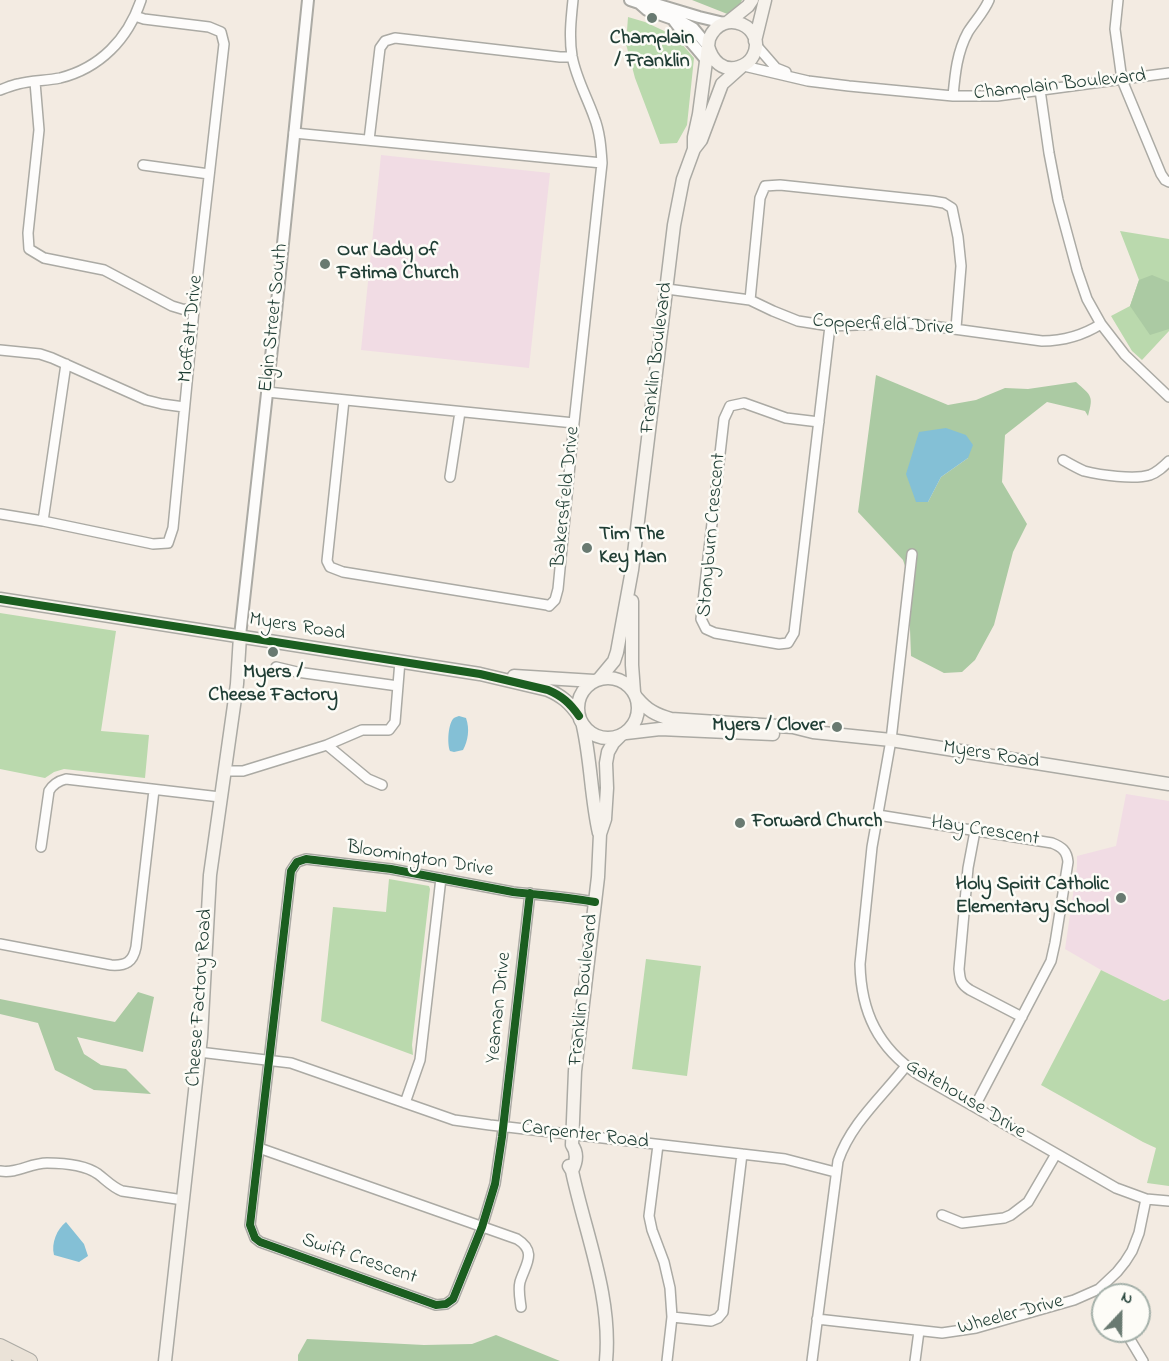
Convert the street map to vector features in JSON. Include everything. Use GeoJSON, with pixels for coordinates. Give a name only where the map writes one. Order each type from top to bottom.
{"type":"FeatureCollection","features":[{"type":"Feature","properties":{"kind":"main road"},"geometry":{"type":"LineString","coordinates":[[752,0],[748,6],[712,33],[708,46],[710,54],[720,65],[734,68],[742,66],[752,57],[765,0]]}},
{"type":"Feature","properties":{"kind":"main road"},"geometry":{"type":"LineString","coordinates":[[726,22],[736,22],[748,28],[753,34],[755,43]]}},
{"type":"Feature","properties":{"kind":"main road","name":"Franklin Boulevard"},"geometry":{"type":"LineString","coordinates":[[694,149],[708,46]]}},
{"type":"Feature","properties":{"kind":"main road","name":"Franklin Boulevard"},"geometry":{"type":"LineString","coordinates":[[596,680],[614,661],[617,652],[632,570],[677,206],[683,179],[694,149],[701,140],[722,84],[742,66]]}},
{"type":"Feature","properties":{"kind":"main road","name":"Franklin Boulevard"},"geometry":{"type":"LineString","coordinates":[[632,570],[632,665],[635,695]]}},
{"type":"Feature","properties":{"kind":"main road","name":"Myers Road"},"geometry":{"type":"LineString","coordinates":[[0,599],[480,674],[558,694],[570,704],[581,720]]}},
{"type":"Feature","properties":{"kind":"main road","name":"Cheese Factory Road"},"geometry":{"type":"LineString","coordinates":[[165,1361],[199,1052],[208,895],[237,684],[240,636]]}},
{"type":"Feature","properties":{"kind":"main road","name":"Myers Road"},"geometry":{"type":"LineString","coordinates":[[480,674],[596,680]]}},
{"type":"Feature","properties":{"kind":"main road"},"geometry":{"type":"LineString","coordinates":[[609,678],[619,680],[627,684],[635,695],[639,708],[637,717],[633,726],[623,734],[610,738],[599,737],[590,732],[581,720],[578,708],[582,692],[596,680],[609,678]]}},
{"type":"Feature","properties":{"kind":"main road","name":"Myers Road"},"geometry":{"type":"LineString","coordinates":[[635,695],[645,708],[671,719],[793,727],[813,732],[891,740],[1169,784]]}},
{"type":"Feature","properties":{"kind":"main road","name":"Franklin Boulevard"},"geometry":{"type":"LineString","coordinates":[[581,720],[589,754],[600,834]]}},
{"type":"Feature","properties":{"kind":"main road","name":"Myers Road"},"geometry":{"type":"LineString","coordinates":[[623,734],[660,729],[793,735],[813,732]]}},
{"type":"Feature","properties":{"kind":"main road","name":"Franklin Boulevard"},"geometry":{"type":"LineString","coordinates":[[606,1361],[607,1337],[603,1296],[572,1171],[576,1164],[572,1140],[575,1071],[607,788],[606,762],[613,743],[623,734]]}},
{"type":"Feature","properties":{"kind":"main road"},"geometry":{"type":"LineString","coordinates":[[0,1346],[30,1361]]}},
{"type":"Feature","properties":{"kind":"street"},"geometry":{"type":"LineString","coordinates":[[0,90],[19,83],[73,74],[100,60],[123,36],[141,0]]}},
{"type":"Feature","properties":{"kind":"street","name":"Elgin Street South"},"geometry":{"type":"LineString","coordinates":[[240,636],[308,0]]}},
{"type":"Feature","properties":{"kind":"street","name":"Bakersfield Drive"},"geometry":{"type":"LineString","coordinates":[[344,400],[327,561],[330,567],[343,572],[549,606],[555,600],[558,590],[602,164],[595,118],[581,86],[572,57],[570,40],[573,0]]}},
{"type":"Feature","properties":{"kind":"street"},"geometry":{"type":"LineString","coordinates":[[953,96],[962,44],[988,0]]}},
{"type":"Feature","properties":{"kind":"street"},"geometry":{"type":"LineString","coordinates":[[1118,0],[1115,29],[1122,80],[1161,174],[1169,182]]}},
{"type":"Feature","properties":{"kind":"street"},"geometry":{"type":"LineString","coordinates":[[634,2],[648,2],[699,17],[726,22]]}},
{"type":"Feature","properties":{"kind":"street"},"geometry":{"type":"LineString","coordinates":[[634,2],[647,10],[693,28],[708,46]]}},
{"type":"Feature","properties":{"kind":"street","name":"Moffatt Drive"},"geometry":{"type":"LineString","coordinates":[[0,514],[153,544],[168,543],[172,528],[224,44],[221,32],[209,27],[135,16]]}},
{"type":"Feature","properties":{"kind":"street"},"geometry":{"type":"LineString","coordinates":[[672,18],[706,60]]}},
{"type":"Feature","properties":{"kind":"street"},"geometry":{"type":"LineString","coordinates":[[369,140],[380,48],[385,41],[395,38],[572,57]]}},
{"type":"Feature","properties":{"kind":"street","name":"Champlain Boulevard"},"geometry":{"type":"LineString","coordinates":[[755,43],[776,68],[808,81]]}},
{"type":"Feature","properties":{"kind":"street","name":"Champlain Boulevard"},"geometry":{"type":"LineString","coordinates":[[742,66],[808,81],[953,96],[997,96],[1169,74]]}},
{"type":"Feature","properties":{"kind":"street"},"geometry":{"type":"LineString","coordinates":[[35,82],[39,130],[28,233],[29,249],[44,258],[104,270],[172,306],[194,310]]}},
{"type":"Feature","properties":{"kind":"street"},"geometry":{"type":"LineString","coordinates":[[1040,90],[1048,153],[1058,200],[1077,270],[1088,299],[1101,324],[1125,355],[1169,397]]}},
{"type":"Feature","properties":{"kind":"street"},"geometry":{"type":"LineString","coordinates":[[294,133],[602,164]]}},
{"type":"Feature","properties":{"kind":"street"},"geometry":{"type":"LineString","coordinates":[[143,165],[209,174]]}},
{"type":"Feature","properties":{"kind":"street"},"geometry":{"type":"LineString","coordinates":[[750,300],[760,198],[765,186],[780,185],[932,201],[944,203],[952,208],[958,237],[961,266],[956,328]]}},
{"type":"Feature","properties":{"kind":"street","name":"Copperfield Drive"},"geometry":{"type":"LineString","coordinates":[[667,289],[750,300],[798,321],[830,326],[910,323],[1042,341],[1059,341],[1076,337],[1101,324]]}},
{"type":"Feature","properties":{"kind":"street","name":"Stonyburn Crescent"},"geometry":{"type":"LineString","coordinates":[[819,422],[786,418],[744,403],[730,406],[724,419],[703,608],[702,619],[706,629],[715,633],[779,644],[788,643],[794,633],[819,422],[830,326]]}},
{"type":"Feature","properties":{"kind":"street"},"geometry":{"type":"LineString","coordinates":[[0,350],[40,354],[146,400],[184,407]]}},
{"type":"Feature","properties":{"kind":"street"},"geometry":{"type":"LineString","coordinates":[[43,521],[66,364]]}},
{"type":"Feature","properties":{"kind":"street"},"geometry":{"type":"LineString","coordinates":[[267,392],[574,423]]}},
{"type":"Feature","properties":{"kind":"street"},"geometry":{"type":"LineString","coordinates":[[450,477],[460,412]]}},
{"type":"Feature","properties":{"kind":"street"},"geometry":{"type":"LineString","coordinates":[[1063,460],[1083,470],[1138,478],[1161,469],[1169,461]]}},
{"type":"Feature","properties":{"kind":"street","name":"Gatehouse Drive"},"geometry":{"type":"LineString","coordinates":[[912,554],[891,740],[870,871],[860,964],[863,999],[869,1018],[891,1052],[919,1075],[1116,1188],[1146,1199],[1169,1201]]}},
{"type":"Feature","properties":{"kind":"street"},"geometry":{"type":"LineString","coordinates":[[225,771],[243,771],[327,745],[362,730],[389,730],[394,722],[400,661]]}},
{"type":"Feature","properties":{"kind":"street"},"geometry":{"type":"LineString","coordinates":[[276,667],[398,686]]}},
{"type":"Feature","properties":{"kind":"street"},"geometry":{"type":"LineString","coordinates":[[327,745],[368,779],[382,785]]}},
{"type":"Feature","properties":{"kind":"street"},"geometry":{"type":"LineString","coordinates":[[41,847],[49,791],[60,780],[220,797]]}},
{"type":"Feature","properties":{"kind":"street"},"geometry":{"type":"LineString","coordinates":[[0,944],[111,965],[119,966],[130,962],[136,947],[154,790]]}},
{"type":"Feature","properties":{"kind":"street","name":"Hay Crescent"},"geometry":{"type":"LineString","coordinates":[[878,815],[1052,843],[1061,847],[1067,856],[1068,862],[1053,954],[1048,968],[975,1106]]}},
{"type":"Feature","properties":{"kind":"street"},"geometry":{"type":"LineString","coordinates":[[975,831],[968,868],[960,980],[963,986],[1022,1017]]}},
{"type":"Feature","properties":{"kind":"street","name":"Bloomington Drive"},"geometry":{"type":"LineString","coordinates":[[269,1060],[291,871],[297,862],[306,859],[391,869],[530,894],[595,902]]}},
{"type":"Feature","properties":{"kind":"street"},"geometry":{"type":"LineString","coordinates":[[405,1103],[420,1060],[441,878]]}},
{"type":"Feature","properties":{"kind":"street","name":"Yeaman Drive"},"geometry":{"type":"LineString","coordinates":[[504,1127],[530,894]]}},
{"type":"Feature","properties":{"kind":"street","name":"Carpenter Road"},"geometry":{"type":"LineString","coordinates":[[199,1052],[298,1065],[454,1120],[572,1140],[658,1145],[785,1159],[835,1172]]}},
{"type":"Feature","properties":{"kind":"street","name":"Swift Crescent"},"geometry":{"type":"LineString","coordinates":[[269,1060],[250,1225],[255,1238],[284,1251],[436,1305],[446,1304],[453,1299],[482,1227],[495,1184],[504,1127]]}},
{"type":"Feature","properties":{"kind":"street"},"geometry":{"type":"LineString","coordinates":[[812,1361],[835,1172],[841,1150],[854,1127],[906,1066]]}},
{"type":"Feature","properties":{"kind":"street"},"geometry":{"type":"LineString","coordinates":[[658,1145],[649,1216],[670,1288],[672,1317],[667,1361]]}},
{"type":"Feature","properties":{"kind":"street"},"geometry":{"type":"LineString","coordinates":[[259,1148],[517,1239],[526,1248],[529,1256],[519,1285],[521,1307]]}},
{"type":"Feature","properties":{"kind":"street"},"geometry":{"type":"LineString","coordinates":[[672,1317],[711,1321],[723,1312],[742,1154]]}},
{"type":"Feature","properties":{"kind":"street"},"geometry":{"type":"LineString","coordinates":[[942,1215],[962,1222],[1004,1218],[1011,1215],[1032,1197],[1056,1154]]}},
{"type":"Feature","properties":{"kind":"street"},"geometry":{"type":"LineString","coordinates":[[0,1171],[6,1173],[44,1163],[66,1165],[93,1172],[114,1188],[122,1191],[183,1200]]}},
{"type":"Feature","properties":{"kind":"street","name":"Wheeler Drive"},"geometry":{"type":"LineString","coordinates":[[1108,1283],[1132,1251],[1139,1233],[1146,1199]]}},
{"type":"Feature","properties":{"kind":"street","name":"Wheeler Drive"},"geometry":{"type":"LineString","coordinates":[[818,1318],[942,1333],[976,1328],[1091,1295]]}},
{"type":"Feature","properties":{"kind":"street"},"geometry":{"type":"LineString","coordinates":[[915,1361],[919,1331]]}},
{"type":"Feature","properties":{"kind":"street"},"geometry":{"type":"LineString","coordinates":[[1132,1343],[1143,1361]]}},
{"type":"Feature","properties":{"kind":"shaded area"},"geometry":{"type":"Polygon","coordinates":[[[381,155],[550,173],[529,368],[361,350],[381,155]]]}},
{"type":"Feature","properties":{"kind":"shaded area","name":"Holy Spirit Catholic Elementary School"},"geometry":{"type":"Polygon","coordinates":[[[1126,794],[1169,801],[1169,999],[1164,1001],[1101,970],[1065,949],[1077,856],[1116,846],[1126,794]]]}},
{"type":"Feature","properties":{"kind":"green space"},"geometry":{"type":"Polygon","coordinates":[[[692,0],[742,0],[735,17],[692,0]]]}},
{"type":"Feature","properties":{"kind":"green space"},"geometry":{"type":"Polygon","coordinates":[[[628,17],[675,36],[694,58],[687,125],[677,143],[660,144],[635,78],[626,44],[628,17]]]}},
{"type":"Feature","properties":{"kind":"green space"},"geometry":{"type":"Polygon","coordinates":[[[1120,231],[1169,239],[1169,331],[1142,360],[1132,351],[1111,316],[1130,306],[1139,280],[1120,231]]]}},
{"type":"Feature","properties":{"kind":"green space"},"geometry":{"type":"Polygon","coordinates":[[[1152,275],[1169,282],[1169,329],[1150,335],[1130,306],[1139,280],[1152,275]]]}},
{"type":"Feature","properties":{"kind":"green space"},"geometry":{"type":"Polygon","coordinates":[[[876,375],[948,405],[976,400],[1005,388],[1028,389],[1076,382],[1090,396],[1088,416],[1085,411],[1047,402],[1005,435],[1002,482],[1027,524],[1013,552],[994,625],[975,660],[962,672],[944,673],[911,656],[908,575],[903,560],[858,512],[876,375]],[[966,435],[916,502],[928,502],[941,477],[968,458],[966,435]]]}},
{"type":"Feature","properties":{"kind":"green space"},"geometry":{"type":"Polygon","coordinates":[[[0,613],[116,631],[101,731],[149,735],[145,778],[64,769],[45,778],[0,769],[0,613]]]}},
{"type":"Feature","properties":{"kind":"green space"},"geometry":{"type":"Polygon","coordinates":[[[389,879],[429,886],[430,889],[412,1045],[413,1055],[321,1021],[333,907],[386,912],[389,879]]]}},
{"type":"Feature","properties":{"kind":"green space"},"geometry":{"type":"Polygon","coordinates":[[[646,959],[701,966],[687,1076],[632,1069],[646,959]]]}},
{"type":"Feature","properties":{"kind":"green space"},"geometry":{"type":"Polygon","coordinates":[[[1101,970],[1164,1001],[1169,999],[1169,1186],[1147,1183],[1156,1148],[1041,1085],[1101,970]]]}},
{"type":"Feature","properties":{"kind":"green space"},"geometry":{"type":"Polygon","coordinates":[[[138,992],[154,997],[143,1052],[77,1037],[84,1054],[101,1065],[126,1069],[151,1094],[94,1090],[55,1070],[38,1023],[0,1014],[0,999],[115,1022],[138,992]]]}},
{"type":"Feature","properties":{"kind":"green space"},"geometry":{"type":"Polygon","coordinates":[[[496,1335],[560,1361],[298,1361],[298,1355],[307,1339],[424,1345],[472,1344],[496,1335]]]}},
{"type":"Feature","properties":{"kind":"water"},"geometry":{"type":"Polygon","coordinates":[[[946,428],[966,435],[973,445],[968,458],[941,477],[928,502],[916,502],[906,474],[919,432],[946,428]]]}},
{"type":"Feature","properties":{"kind":"water"},"geometry":{"type":"Polygon","coordinates":[[[459,716],[466,718],[468,735],[463,750],[454,752],[449,748],[449,729],[454,718],[459,716]]]}},
{"type":"Feature","properties":{"kind":"water"},"geometry":{"type":"Polygon","coordinates":[[[66,1222],[84,1244],[88,1256],[79,1262],[54,1255],[53,1246],[56,1237],[66,1222]]]}},
{"type":"Feature","properties":{"kind":"cycle path"},"geometry":{"type":"LineString","coordinates":[[0,599],[480,674],[548,690],[565,700],[579,716]]}},
{"type":"Feature","properties":{"kind":"cycle path"},"geometry":{"type":"LineString","coordinates":[[530,893],[502,1137],[495,1184],[482,1227],[453,1299],[446,1304],[436,1305],[260,1242],[255,1238],[250,1225],[291,871],[297,862],[306,859],[391,869],[513,892],[523,893],[533,894],[564,897],[595,902]]}},
{"type":"Feature","properties":{"kind":"place","name":"Champlain / Franklin"},"geometry":{"type":"Point","coordinates":[652,18]}},
{"type":"Feature","properties":{"kind":"place","name":"Our Lady of Fatima Church"},"geometry":{"type":"Point","coordinates":[325,264]}},
{"type":"Feature","properties":{"kind":"place","name":"Tim The Key Man"},"geometry":{"type":"Point","coordinates":[587,548]}},
{"type":"Feature","properties":{"kind":"place","name":"Myers / Cheese Factory"},"geometry":{"type":"Point","coordinates":[273,652]}},
{"type":"Feature","properties":{"kind":"place","name":"Myers / Clover"},"geometry":{"type":"Point","coordinates":[837,727]}},
{"type":"Feature","properties":{"kind":"place","name":"Forward Church"},"geometry":{"type":"Point","coordinates":[740,823]}},
{"type":"Feature","properties":{"kind":"place","name":"Holy Spirit Catholic Elementary School"},"geometry":{"type":"Point","coordinates":[1121,898]}}]}
